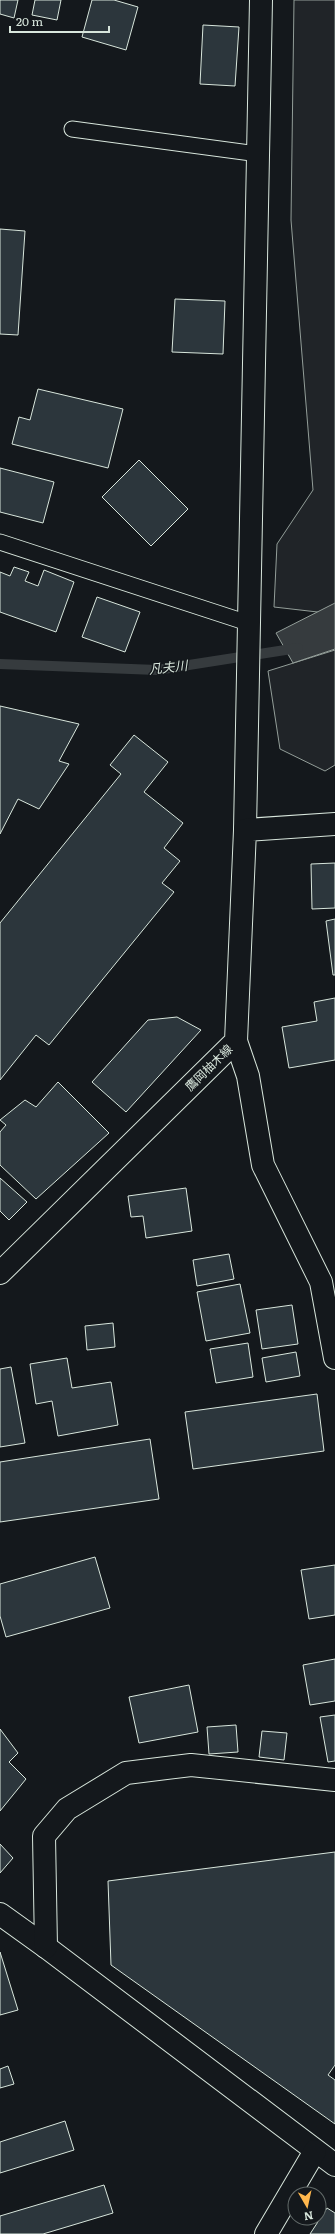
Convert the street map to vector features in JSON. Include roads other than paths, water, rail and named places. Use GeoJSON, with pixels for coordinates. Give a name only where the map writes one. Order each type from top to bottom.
{"type":"FeatureCollection","features":[{"type":"Feature","properties":{"kind":"street","name":"鷹岡柚木線"},"geometry":{"type":"LineString","coordinates":[[0,1272],[236,1040],[245,830],[261,0]]}},
{"type":"Feature","properties":{"kind":"street"},"geometry":{"type":"LineString","coordinates":[[245,830],[335,824]]}},
{"type":"Feature","properties":{"kind":"street"},"geometry":{"type":"LineString","coordinates":[[236,1040],[248,1076],[262,1165],[321,1282],[335,1358]]}},
{"type":"Feature","properties":{"kind":"street"},"geometry":{"type":"LineString","coordinates":[[46,1946],[44,1836],[67,1809],[126,1773],[191,1765],[335,1780]]}},
{"type":"Feature","properties":{"kind":"street"},"geometry":{"type":"LineString","coordinates":[[0,1914],[46,1946],[335,2165]]}},
{"type":"Feature","properties":{"kind":"street"},"geometry":{"type":"LineString","coordinates":[[266,2234],[316,2151]]}},
{"type":"Feature","properties":{"kind":"lane"},"geometry":{"type":"LineString","coordinates":[[72,129],[258,154]]}},
{"type":"Feature","properties":{"kind":"lane"},"geometry":{"type":"LineString","coordinates":[[0,542],[248,627]]}},
{"type":"Feature","properties":{"kind":"waterway","name":"凡夫川"},"geometry":{"type":"LineString","coordinates":[[0,664],[157,670],[298,648]]}}]}
